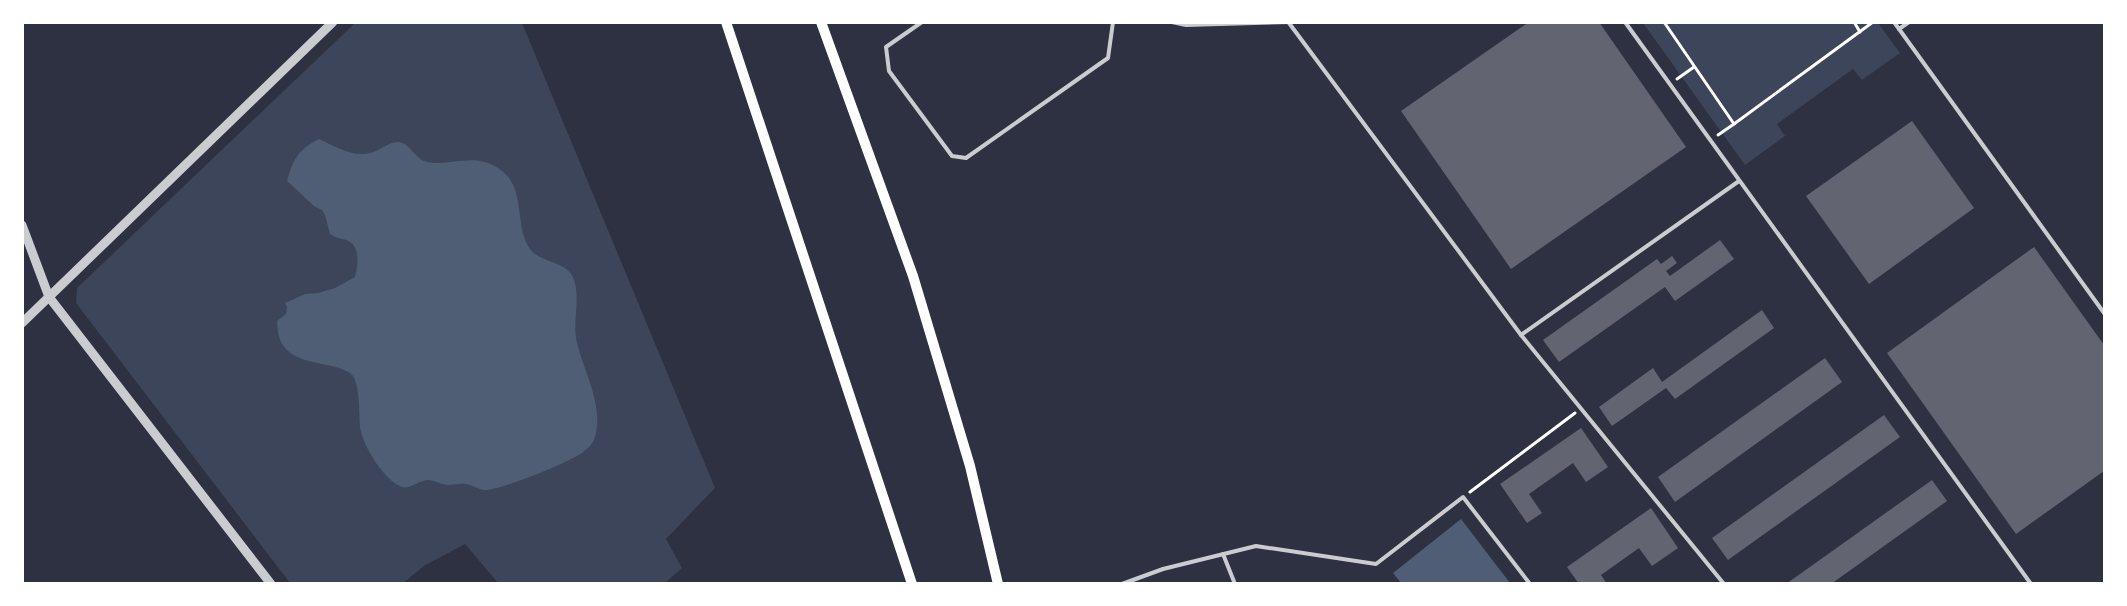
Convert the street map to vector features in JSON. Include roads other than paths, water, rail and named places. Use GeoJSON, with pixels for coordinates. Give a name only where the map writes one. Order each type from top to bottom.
{"type":"FeatureCollection","features":[{"type":"Feature","properties":{"kind":"main road"},"geometry":{"type":"LineString","coordinates":[[726,22],[912,584]]}},
{"type":"Feature","properties":{"kind":"main road"},"geometry":{"type":"LineString","coordinates":[[821,22],[913,276],[970,466],[998,584]]}},
{"type":"Feature","properties":{"kind":"street"},"geometry":{"type":"LineString","coordinates":[[22,323],[333,22]]}},
{"type":"Feature","properties":{"kind":"street"},"geometry":{"type":"LineString","coordinates":[[22,225],[50,297],[271,584]]}},
{"type":"Feature","properties":{"kind":"lane"},"geometry":{"type":"LineString","coordinates":[[922,22],[886,48],[889,71],[952,156],[966,158],[1108,58],[1113,22]]}},
{"type":"Feature","properties":{"kind":"lane"},"geometry":{"type":"LineString","coordinates":[[1172,22],[1186,25],[1289,23],[1522,335],[1724,584]]}},
{"type":"Feature","properties":{"kind":"lane"},"geometry":{"type":"LineString","coordinates":[[1625,22],[2030,584]]}},
{"type":"Feature","properties":{"kind":"lane"},"geometry":{"type":"LineString","coordinates":[[1894,22],[2104,313]]}},
{"type":"Feature","properties":{"kind":"lane"},"geometry":{"type":"LineString","coordinates":[[1899,29],[1909,22]]}},
{"type":"Feature","properties":{"kind":"lane"},"geometry":{"type":"LineString","coordinates":[[1522,335],[1739,182]]}},
{"type":"Feature","properties":{"kind":"lane"},"geometry":{"type":"LineString","coordinates":[[1122,584],[1163,568],[1256,546],[1376,564],[1463,497],[1530,584]]}},
{"type":"Feature","properties":{"kind":"lane"},"geometry":{"type":"LineString","coordinates":[[1223,554],[1235,584]]}}]}
